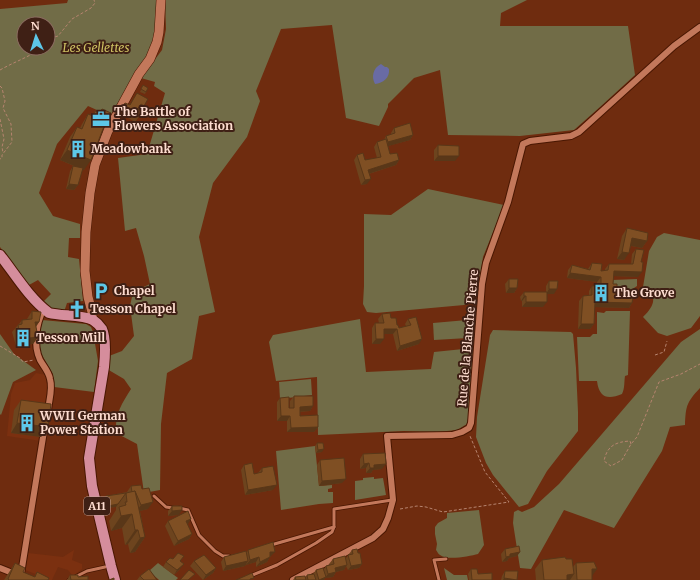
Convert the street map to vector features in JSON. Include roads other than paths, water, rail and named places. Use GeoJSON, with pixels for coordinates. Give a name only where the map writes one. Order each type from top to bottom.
{"type":"FeatureCollection","features":[{"type":"Feature","properties":{"kind":"main road"},"geometry":{"type":"LineString","coordinates":[[0,255],[29,293],[49,313],[92,320],[85,271],[86,232],[95,165],[108,131],[136,80],[150,59],[155,47],[159,32],[161,0]]}},
{"type":"Feature","properties":{"kind":"main road","name":"A11"},"geometry":{"type":"LineString","coordinates":[[92,320],[98,324],[102,330],[105,358],[89,458],[92,486],[115,580]]}},
{"type":"Feature","properties":{"kind":"street","name":"Rue de la Blanche Pierre"},"geometry":{"type":"LineString","coordinates":[[293,580],[373,538],[383,529],[393,500],[387,436],[452,435],[469,428],[471,423],[482,284],[486,263],[508,202],[524,144],[530,141],[571,136],[579,132],[674,46],[700,27]]}},
{"type":"Feature","properties":{"kind":"street"},"geometry":{"type":"LineString","coordinates":[[21,576],[52,386],[48,371],[40,359],[36,347],[36,333],[40,315],[44,309]]}},
{"type":"Feature","properties":{"kind":"street"},"geometry":{"type":"LineString","coordinates":[[0,568],[30,580]]}},
{"type":"Feature","properties":{"kind":"lane"},"geometry":{"type":"LineString","coordinates":[[154,496],[166,507],[188,510],[199,535],[215,551],[223,556],[232,557]]}},
{"type":"Feature","properties":{"kind":"lane"},"geometry":{"type":"LineString","coordinates":[[245,578],[277,565],[316,543],[332,532],[334,527],[334,509],[393,500]]}},
{"type":"Feature","properties":{"kind":"lane"},"geometry":{"type":"LineString","coordinates":[[268,546],[334,527]]}},
{"type":"Feature","properties":{"kind":"lane"},"geometry":{"type":"LineString","coordinates":[[439,580],[434,560],[446,560]]}},
{"type":"Feature","properties":{"kind":"lane"},"geometry":{"type":"LineString","coordinates":[[69,580],[87,571],[105,567]]}},
{"type":"Feature","properties":{"kind":"water"},"geometry":{"type":"Polygon","coordinates":[[[381,64],[389,69],[389,72],[383,81],[375,84],[373,78],[374,73],[376,68],[381,64]]]}},
{"type":"Feature","properties":{"kind":"place","name":"The Battle of Flowers Association"},"geometry":{"type":"Point","coordinates":[101,119]}},
{"type":"Feature","properties":{"kind":"place","name":"Meadowbank"},"geometry":{"type":"Point","coordinates":[78,149]}},
{"type":"Feature","properties":{"kind":"place","name":"Chapel"},"geometry":{"type":"Point","coordinates":[101,291]}},
{"type":"Feature","properties":{"kind":"place","name":"The Grove"},"geometry":{"type":"Point","coordinates":[601,293]}},
{"type":"Feature","properties":{"kind":"place","name":"Tesson Chapel"},"geometry":{"type":"Point","coordinates":[77,309]}},
{"type":"Feature","properties":{"kind":"place","name":"Tesson Mill"},"geometry":{"type":"Point","coordinates":[23,338]}},
{"type":"Feature","properties":{"kind":"place","name":"WWII German Power Station"},"geometry":{"type":"Point","coordinates":[27,423]}},
{"type":"Feature","properties":{"kind":"park label","name":"Les Gellettes"},"geometry":{"type":"Point","coordinates":[96,48]}}]}
